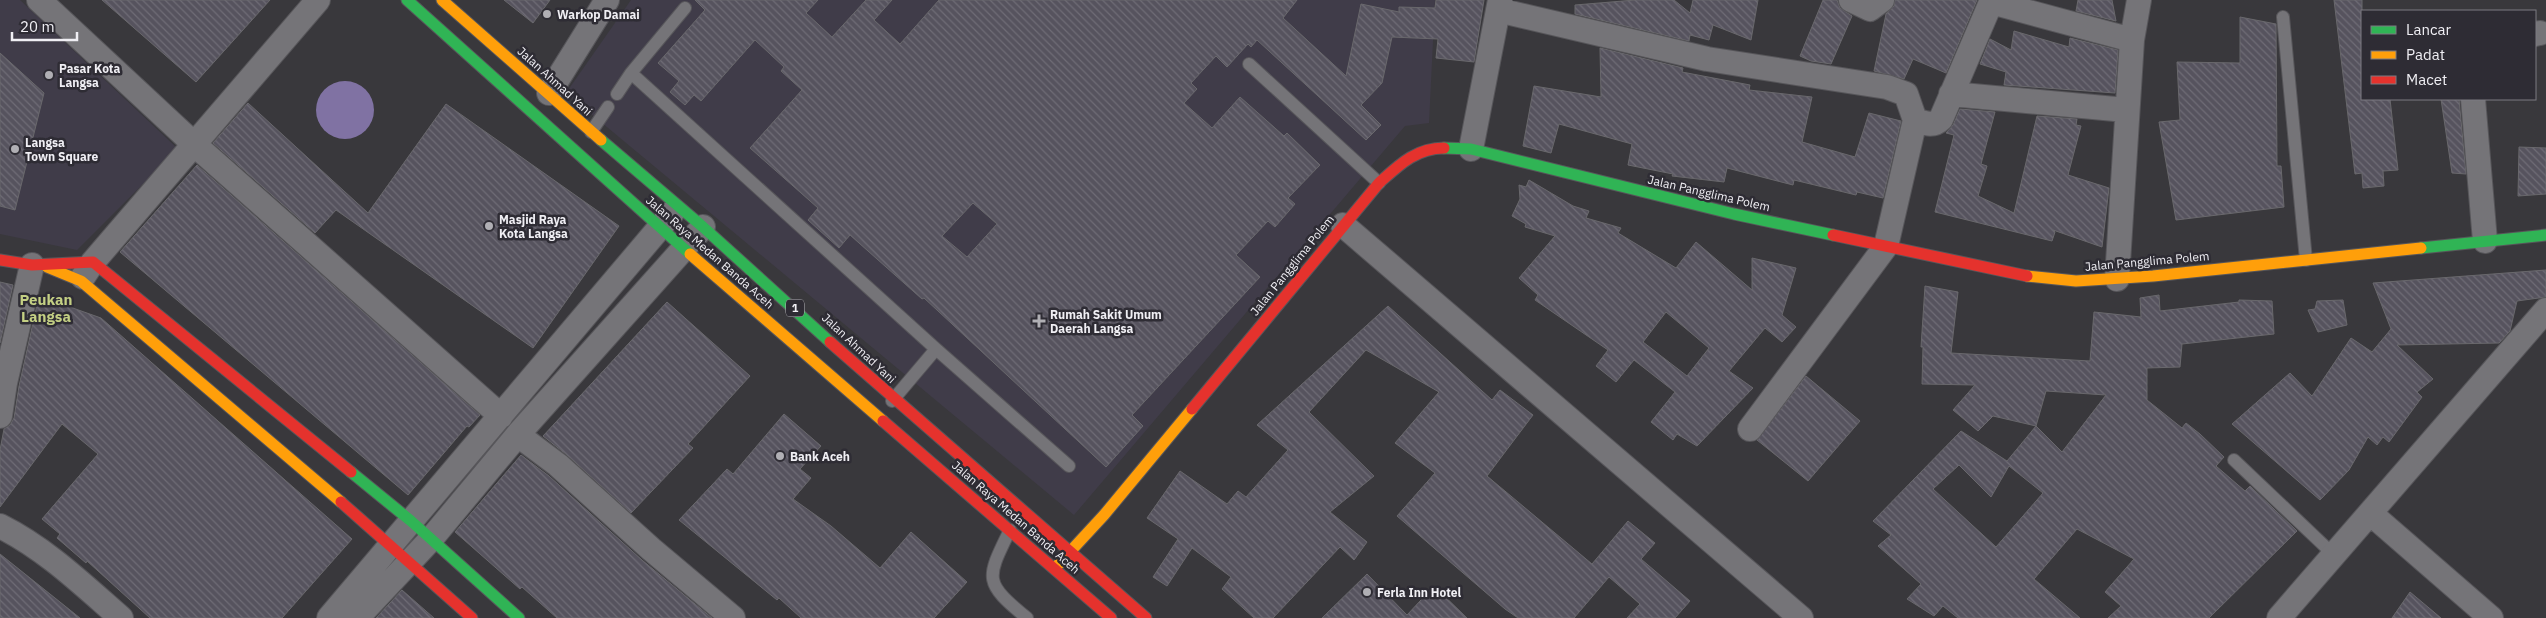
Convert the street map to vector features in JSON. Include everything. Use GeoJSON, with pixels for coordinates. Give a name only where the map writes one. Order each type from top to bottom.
{"type":"FeatureCollection","features":[{"type":"Feature","properties":{"kind":"main road","name":"Jalan Raya Medan Banda Aceh"},"geometry":{"type":"LineString","coordinates":[[408,0],[659,227],[1111,618]]}},
{"type":"Feature","properties":{"kind":"main road","name":"Jalan Ahmad Yani"},"geometry":{"type":"LineString","coordinates":[[442,0],[549,93],[590,132],[703,227],[894,399],[1146,618]]}},
{"type":"Feature","properties":{"kind":"main road","name":"Jalan Pangglima Polem"},"geometry":{"type":"LineString","coordinates":[[1055,568],[1110,507],[1379,183],[1416,151],[1440,147],[1471,149],[1734,214],[2022,275],[2076,281],[2117,279],[2546,235]]}},
{"type":"Feature","properties":{"kind":"main road"},"geometry":{"type":"LineString","coordinates":[[0,260],[87,272],[236,395],[411,521],[519,618]]}},
{"type":"Feature","properties":{"kind":"main road"},"geometry":{"type":"LineString","coordinates":[[35,264],[87,272],[236,395],[390,546],[472,618]]}},
{"type":"Feature","properties":{"kind":"street"},"geometry":{"type":"LineString","coordinates":[[39,0],[195,145],[501,416]]}},
{"type":"Feature","properties":{"kind":"street"},"geometry":{"type":"LineString","coordinates":[[87,272],[318,0]]}},
{"type":"Feature","properties":{"kind":"street"},"geometry":{"type":"LineString","coordinates":[[549,93],[607,0]]}},
{"type":"Feature","properties":{"kind":"street"},"geometry":{"type":"LineString","coordinates":[[1851,0],[1870,9],[1882,0]]}},
{"type":"Feature","properties":{"kind":"street"},"geometry":{"type":"LineString","coordinates":[[2117,279],[2126,110],[2132,40],[2139,0]]}},
{"type":"Feature","properties":{"kind":"street"},"geometry":{"type":"LineString","coordinates":[[1916,120],[1936,124],[1941,119],[1991,1],[2132,40]]}},
{"type":"Feature","properties":{"kind":"street"},"geometry":{"type":"LineString","coordinates":[[1471,149],[1499,5],[1707,59],[1887,86],[1906,94],[1916,120],[1886,246],[1750,429]]}},
{"type":"Feature","properties":{"kind":"street"},"geometry":{"type":"LineString","coordinates":[[1951,94],[2126,110]]}},
{"type":"Feature","properties":{"kind":"street"},"geometry":{"type":"LineString","coordinates":[[2473,100],[2485,241]]}},
{"type":"Feature","properties":{"kind":"street"},"geometry":{"type":"LineString","coordinates":[[329,618],[659,227],[679,206]]}},
{"type":"Feature","properties":{"kind":"street"},"geometry":{"type":"LineString","coordinates":[[1343,225],[1801,618]]}},
{"type":"Feature","properties":{"kind":"street"},"geometry":{"type":"LineString","coordinates":[[358,618],[431,539],[518,435],[703,227]]}},
{"type":"Feature","properties":{"kind":"street"},"geometry":{"type":"LineString","coordinates":[[0,416],[3,381],[35,264]]}},
{"type":"Feature","properties":{"kind":"street"},"geometry":{"type":"LineString","coordinates":[[2279,618],[2546,310]]}},
{"type":"Feature","properties":{"kind":"street"},"geometry":{"type":"LineString","coordinates":[[518,435],[558,465],[651,550],[733,618]]}},
{"type":"Feature","properties":{"kind":"street"},"geometry":{"type":"LineString","coordinates":[[2370,513],[2491,618]]}},
{"type":"Feature","properties":{"kind":"street"},"geometry":{"type":"LineString","coordinates":[[0,526],[28,541],[53,558],[121,618]]}},
{"type":"Feature","properties":{"kind":"lane"},"geometry":{"type":"LineString","coordinates":[[617,94],[632,72],[685,8]]}},
{"type":"Feature","properties":{"kind":"lane"},"geometry":{"type":"LineString","coordinates":[[2283,17],[2306,260]]}},
{"type":"Feature","properties":{"kind":"lane"},"geometry":{"type":"LineString","coordinates":[[1249,64],[1379,183]]}},
{"type":"Feature","properties":{"kind":"lane"},"geometry":{"type":"LineString","coordinates":[[632,72],[936,349],[1069,466]]}},
{"type":"Feature","properties":{"kind":"lane"},"geometry":{"type":"LineString","coordinates":[[590,132],[608,107]]}},
{"type":"Feature","properties":{"kind":"lane"},"geometry":{"type":"LineString","coordinates":[[877,415],[894,399],[936,349]]}},
{"type":"Feature","properties":{"kind":"lane"},"geometry":{"type":"LineString","coordinates":[[2234,460],[2334,555]]}},
{"type":"Feature","properties":{"kind":"lane"},"geometry":{"type":"LineString","coordinates":[[1010,530],[993,564],[993,584],[1006,600],[1027,618]]}},
{"type":"Feature","properties":{"kind":"lane"},"geometry":{"type":"LineString","coordinates":[[1091,618],[1101,609]]}},
{"type":"Feature","properties":{"kind":"shaded area","name":"Pasar Kota Langsa"},"geometry":{"type":"Polygon","coordinates":[[[0,0],[20,0],[178,149],[77,250],[0,234],[0,0]]]}},
{"type":"Feature","properties":{"kind":"shaded area","name":"Rumah Sakit Umum Daerah Langsa"},"geometry":{"type":"Polygon","coordinates":[[[631,0],[1435,0],[1429,123],[1405,126],[1074,515],[566,93],[631,0]]]}},
{"type":"Feature","properties":{"kind":"shaded area"},"geometry":{"type":"Polygon","coordinates":[[[345,81],[356,83],[369,94],[374,110],[372,121],[361,134],[345,139],[334,137],[321,126],[316,110],[318,99],[329,86],[345,81]]]}},
{"type":"Feature","properties":{"kind":"building"},"geometry":{"type":"Polygon","coordinates":[[[102,0],[270,0],[196,82],[102,0]]]}},
{"type":"Feature","properties":{"kind":"building"},"geometry":{"type":"Polygon","coordinates":[[[504,0],[550,0],[533,23],[504,0]]]}},
{"type":"Feature","properties":{"kind":"building","name":"Rumah Sakit Umum Daerah Langsa"},"geometry":{"type":"Polygon","coordinates":[[[695,0],[818,0],[806,13],[832,37],[866,0],[892,0],[874,20],[900,44],[939,0],[1297,0],[1283,18],[1346,76],[1361,4],[1399,12],[1399,7],[1435,8],[1436,0],[1484,0],[1474,62],[1436,58],[1438,39],[1392,37],[1382,83],[1361,105],[1381,125],[1366,140],[1257,40],[1251,47],[1248,44],[1227,67],[1216,56],[1191,83],[1197,89],[1184,103],[1212,128],[1240,97],[1284,136],[1287,133],[1320,165],[1288,198],[1295,204],[1275,227],[1268,221],[1236,255],[1260,277],[1132,415],[1143,426],[1106,467],[924,298],[922,299],[850,235],[839,248],[808,220],[818,208],[750,148],[802,90],[781,71],[784,67],[755,40],[701,101],[694,95],[685,105],[670,92],[679,81],[658,63],[705,10],[695,0]],[[973,203],[942,236],[967,257],[997,224],[973,203]]]}},
{"type":"Feature","properties":{"kind":"building"},"geometry":{"type":"Polygon","coordinates":[[[1635,0],[1674,0],[1690,13],[1693,0],[1758,0],[1751,40],[1713,25],[1709,40],[1690,35],[1689,41],[1575,14],[1575,5],[1635,0]]]}},
{"type":"Feature","properties":{"kind":"building"},"geometry":{"type":"Polygon","coordinates":[[[1823,0],[1837,0],[1840,8],[1852,16],[1831,64],[1811,61],[1800,56],[1823,0]]]}},
{"type":"Feature","properties":{"kind":"building"},"geometry":{"type":"Polygon","coordinates":[[[1895,0],[1977,0],[1946,73],[1913,59],[1904,79],[1874,71],[1886,14],[1894,6],[1895,0]]]}},
{"type":"Feature","properties":{"kind":"building"},"geometry":{"type":"Polygon","coordinates":[[[2078,0],[2112,0],[2116,21],[2076,11],[2078,0]]]}},
{"type":"Feature","properties":{"kind":"building"},"geometry":{"type":"Polygon","coordinates":[[[2334,0],[2362,0],[2361,100],[2390,100],[2398,170],[2383,171],[2384,186],[2363,188],[2362,173],[2355,174],[2334,0]]]}},
{"type":"Feature","properties":{"kind":"building"},"geometry":{"type":"Polygon","coordinates":[[[2240,17],[2276,24],[2277,166],[2281,166],[2284,207],[2176,220],[2159,122],[2180,120],[2177,62],[2240,63],[2240,17]]]}},
{"type":"Feature","properties":{"kind":"building"},"geometry":{"type":"Polygon","coordinates":[[[2014,31],[2069,47],[2070,38],[2118,50],[2115,93],[2004,85],[2006,72],[1980,64],[1990,39],[2011,50],[2014,31]]]}},
{"type":"Feature","properties":{"kind":"building"},"geometry":{"type":"Polygon","coordinates":[[[1600,48],[1683,68],[1682,72],[1750,85],[1749,90],[1812,97],[1802,142],[1855,157],[1869,113],[1901,121],[1883,198],[1857,192],[1856,195],[1794,180],[1793,185],[1727,168],[1724,182],[1672,176],[1673,174],[1628,165],[1632,144],[1559,124],[1551,153],[1523,146],[1534,86],[1601,97],[1600,48]]]}},
{"type":"Feature","properties":{"kind":"building","name":"Langsa Town Square"},"geometry":{"type":"Polygon","coordinates":[[[0,53],[44,93],[15,210],[0,206],[0,53]]]}},
{"type":"Feature","properties":{"kind":"building"},"geometry":{"type":"Polygon","coordinates":[[[2441,100],[2459,100],[2466,174],[2452,173],[2441,100]]]}},
{"type":"Feature","properties":{"kind":"building","name":"Masjid Raya Kota Langsa"},"geometry":{"type":"Polygon","coordinates":[[[248,103],[368,213],[446,104],[619,226],[533,348],[336,210],[315,233],[213,143],[248,103]]]}},
{"type":"Feature","properties":{"kind":"building"},"geometry":{"type":"Polygon","coordinates":[[[1960,109],[1995,112],[1981,164],[1987,166],[1978,196],[2014,213],[2037,116],[2077,119],[2076,125],[2081,126],[2068,175],[2109,188],[2102,247],[2053,230],[2055,232],[2052,241],[1935,212],[1954,135],[1946,133],[1953,125],[1960,109]]]}},
{"type":"Feature","properties":{"kind":"building"},"geometry":{"type":"Polygon","coordinates":[[[2519,147],[2546,148],[2546,194],[2518,196],[2519,147]]]}},
{"type":"Feature","properties":{"kind":"building"},"geometry":{"type":"Polygon","coordinates":[[[197,165],[480,415],[469,427],[467,426],[408,495],[120,252],[197,165]]]}},
{"type":"Feature","properties":{"kind":"building"},"geometry":{"type":"Polygon","coordinates":[[[1529,180],[1573,206],[1589,211],[1586,218],[1621,228],[1618,233],[1676,268],[1696,242],[1752,290],[1752,258],[1796,268],[1782,315],[1796,327],[1782,342],[1765,328],[1729,371],[1753,388],[1697,446],[1677,434],[1673,440],[1651,422],[1675,392],[1634,360],[1616,382],[1596,366],[1608,350],[1535,300],[1538,295],[1519,278],[1555,236],[1525,227],[1526,224],[1512,216],[1520,199],[1519,185],[1526,187],[1529,180]],[[1666,312],[1643,342],[1687,376],[1709,348],[1666,312]]]}},
{"type":"Feature","properties":{"kind":"building"},"geometry":{"type":"Polygon","coordinates":[[[2546,270],[2546,297],[2517,301],[2510,331],[2499,343],[2397,345],[2433,379],[2417,392],[2422,397],[2389,442],[2383,437],[2377,445],[2368,437],[2349,470],[2320,500],[2232,424],[2290,373],[2312,396],[2351,338],[2372,352],[2391,329],[2373,283],[2546,270]]]}},
{"type":"Feature","properties":{"kind":"building"},"geometry":{"type":"Polygon","coordinates":[[[0,282],[13,285],[0,343],[0,282]]]}},
{"type":"Feature","properties":{"kind":"building"},"geometry":{"type":"Polygon","coordinates":[[[1925,286],[1958,292],[1951,353],[2090,361],[2094,312],[2141,317],[2140,298],[2159,295],[2160,311],[2239,302],[2239,300],[2272,301],[2274,334],[2182,344],[2180,367],[2147,368],[2147,400],[2182,428],[2186,423],[2200,434],[2224,457],[2216,466],[2245,491],[2250,486],[2297,531],[2209,618],[2108,618],[2121,606],[2105,592],[2134,559],[2077,529],[2034,579],[2080,618],[1958,618],[1943,606],[1934,616],[1907,599],[1921,584],[1878,546],[1891,535],[1873,521],[1961,431],[2007,461],[2036,426],[1993,416],[1978,431],[1953,410],[1975,385],[1922,384],[1923,347],[1921,347],[1925,286]],[[2046,391],[2036,426],[2062,452],[2106,395],[2046,391]],[[1959,465],[1933,489],[1996,547],[2043,493],[2009,466],[1991,497],[1959,465]]]}},
{"type":"Feature","properties":{"kind":"building"},"geometry":{"type":"Polygon","coordinates":[[[39,296],[101,318],[352,539],[282,618],[150,618],[87,561],[86,563],[57,538],[60,534],[42,519],[98,454],[62,424],[0,507],[0,450],[4,429],[10,425],[14,418],[19,386],[39,296]]]}},
{"type":"Feature","properties":{"kind":"building"},"geometry":{"type":"Polygon","coordinates":[[[2343,300],[2347,325],[2318,332],[2308,310],[2315,309],[2317,301],[2343,300]]]}},
{"type":"Feature","properties":{"kind":"building"},"geometry":{"type":"Polygon","coordinates":[[[667,302],[750,376],[688,444],[693,448],[631,513],[567,455],[543,436],[667,302]]]}},
{"type":"Feature","properties":{"kind":"building"},"geometry":{"type":"Polygon","coordinates":[[[1388,306],[1492,400],[1500,390],[1533,415],[1487,476],[1592,564],[1628,521],[1655,543],[1641,559],[1690,601],[1675,618],[1627,618],[1640,604],[1609,577],[1574,618],[1518,618],[1397,516],[1435,473],[1395,443],[1439,392],[1366,350],[1309,412],[1374,476],[1330,512],[1367,542],[1354,560],[1340,547],[1273,618],[1254,618],[1222,589],[1231,577],[1192,548],[1167,586],[1153,577],[1178,539],[1147,518],[1180,471],[1227,504],[1238,491],[1246,497],[1288,450],[1257,425],[1388,306]]]}},
{"type":"Feature","properties":{"kind":"building"},"geometry":{"type":"Polygon","coordinates":[[[1806,376],[1860,421],[1808,481],[1757,440],[1806,376]]]}},
{"type":"Feature","properties":{"kind":"building"},"geometry":{"type":"Polygon","coordinates":[[[784,414],[821,446],[800,469],[811,478],[793,499],[831,526],[880,568],[911,532],[967,582],[934,618],[801,618],[779,598],[777,600],[679,520],[727,469],[733,474],[784,414]]]}},
{"type":"Feature","properties":{"kind":"building"},"geometry":{"type":"Polygon","coordinates":[[[521,455],[549,476],[642,560],[712,618],[557,618],[522,587],[520,589],[455,532],[521,455]]]}},
{"type":"Feature","properties":{"kind":"building"},"geometry":{"type":"Polygon","coordinates":[[[0,554],[80,618],[0,618],[0,554]]]}},
{"type":"Feature","properties":{"kind":"building","name":"Ferla Inn Hotel"},"geometry":{"type":"Polygon","coordinates":[[[1367,574],[1407,615],[1434,586],[1467,618],[1322,618],[1367,574]]]}},
{"type":"Feature","properties":{"kind":"building"},"geometry":{"type":"Polygon","coordinates":[[[402,590],[434,618],[376,618],[402,590]]]}},
{"type":"Feature","properties":{"kind":"building"},"geometry":{"type":"Polygon","coordinates":[[[2410,592],[2441,618],[2392,618],[2410,592]]]}},
{"type":"Feature","properties":{"kind":"traffic: fast"},"geometry":{"type":"LineString","coordinates":[[407,0],[690,254]]}},
{"type":"Feature","properties":{"kind":"traffic: fast"},"geometry":{"type":"LineString","coordinates":[[601,140],[703,227],[830,342]]}},
{"type":"Feature","properties":{"kind":"traffic: fast"},"geometry":{"type":"LineString","coordinates":[[1444,148],[1471,149],[1734,214],[1833,235]]}},
{"type":"Feature","properties":{"kind":"traffic: fast"},"geometry":{"type":"LineString","coordinates":[[2421,248],[2546,235]]}},
{"type":"Feature","properties":{"kind":"traffic: fast"},"geometry":{"type":"LineString","coordinates":[[351,472],[411,521],[519,618]]}},
{"type":"Feature","properties":{"kind":"traffic: slow"},"geometry":{"type":"LineString","coordinates":[[442,0],[601,140]]}},
{"type":"Feature","properties":{"kind":"traffic: slow"},"geometry":{"type":"LineString","coordinates":[[2027,276],[2076,281],[2153,276],[2421,248]]}},
{"type":"Feature","properties":{"kind":"traffic: slow"},"geometry":{"type":"LineString","coordinates":[[690,254],[883,421]]}},
{"type":"Feature","properties":{"kind":"traffic: slow"},"geometry":{"type":"LineString","coordinates":[[47,267],[81,281],[341,502]]}},
{"type":"Feature","properties":{"kind":"traffic: slow"},"geometry":{"type":"LineString","coordinates":[[1055,568],[1104,515],[1192,409]]}},
{"type":"Feature","properties":{"kind":"traffic: jam"},"geometry":{"type":"LineString","coordinates":[[1192,409],[1379,183],[1416,154],[1444,148]]}},
{"type":"Feature","properties":{"kind":"traffic: jam"},"geometry":{"type":"LineString","coordinates":[[1833,235],[2027,276]]}},
{"type":"Feature","properties":{"kind":"traffic: jam"},"geometry":{"type":"LineString","coordinates":[[0,260],[32,265],[93,262],[351,472]]}},
{"type":"Feature","properties":{"kind":"traffic: jam"},"geometry":{"type":"LineString","coordinates":[[830,342],[1146,618]]}},
{"type":"Feature","properties":{"kind":"traffic: jam"},"geometry":{"type":"LineString","coordinates":[[883,421],[1111,618]]}},
{"type":"Feature","properties":{"kind":"traffic: jam"},"geometry":{"type":"LineString","coordinates":[[341,502],[472,618]]}},
{"type":"Feature","properties":{"kind":"place","name":"Warkop Damai"},"geometry":{"type":"Point","coordinates":[547,14]}},
{"type":"Feature","properties":{"kind":"place","name":"Pasar Kota Langsa"},"geometry":{"type":"Point","coordinates":[49,75]}},
{"type":"Feature","properties":{"kind":"place","name":"Langsa Town Square"},"geometry":{"type":"Point","coordinates":[15,149]}},
{"type":"Feature","properties":{"kind":"place","name":"Masjid Raya Kota Langsa"},"geometry":{"type":"Point","coordinates":[489,226]}},
{"type":"Feature","properties":{"kind":"place","name":"Rumah Sakit Umum Daerah Langsa"},"geometry":{"type":"Point","coordinates":[1039,321]}},
{"type":"Feature","properties":{"kind":"place","name":"Bank Aceh"},"geometry":{"type":"Point","coordinates":[780,456]}},
{"type":"Feature","properties":{"kind":"place","name":"Ferla Inn Hotel"},"geometry":{"type":"Point","coordinates":[1367,592]}},
{"type":"Feature","properties":{"kind":"district","name":"Peukan Langsa"},"geometry":{"type":"Point","coordinates":[46,308]}}]}
